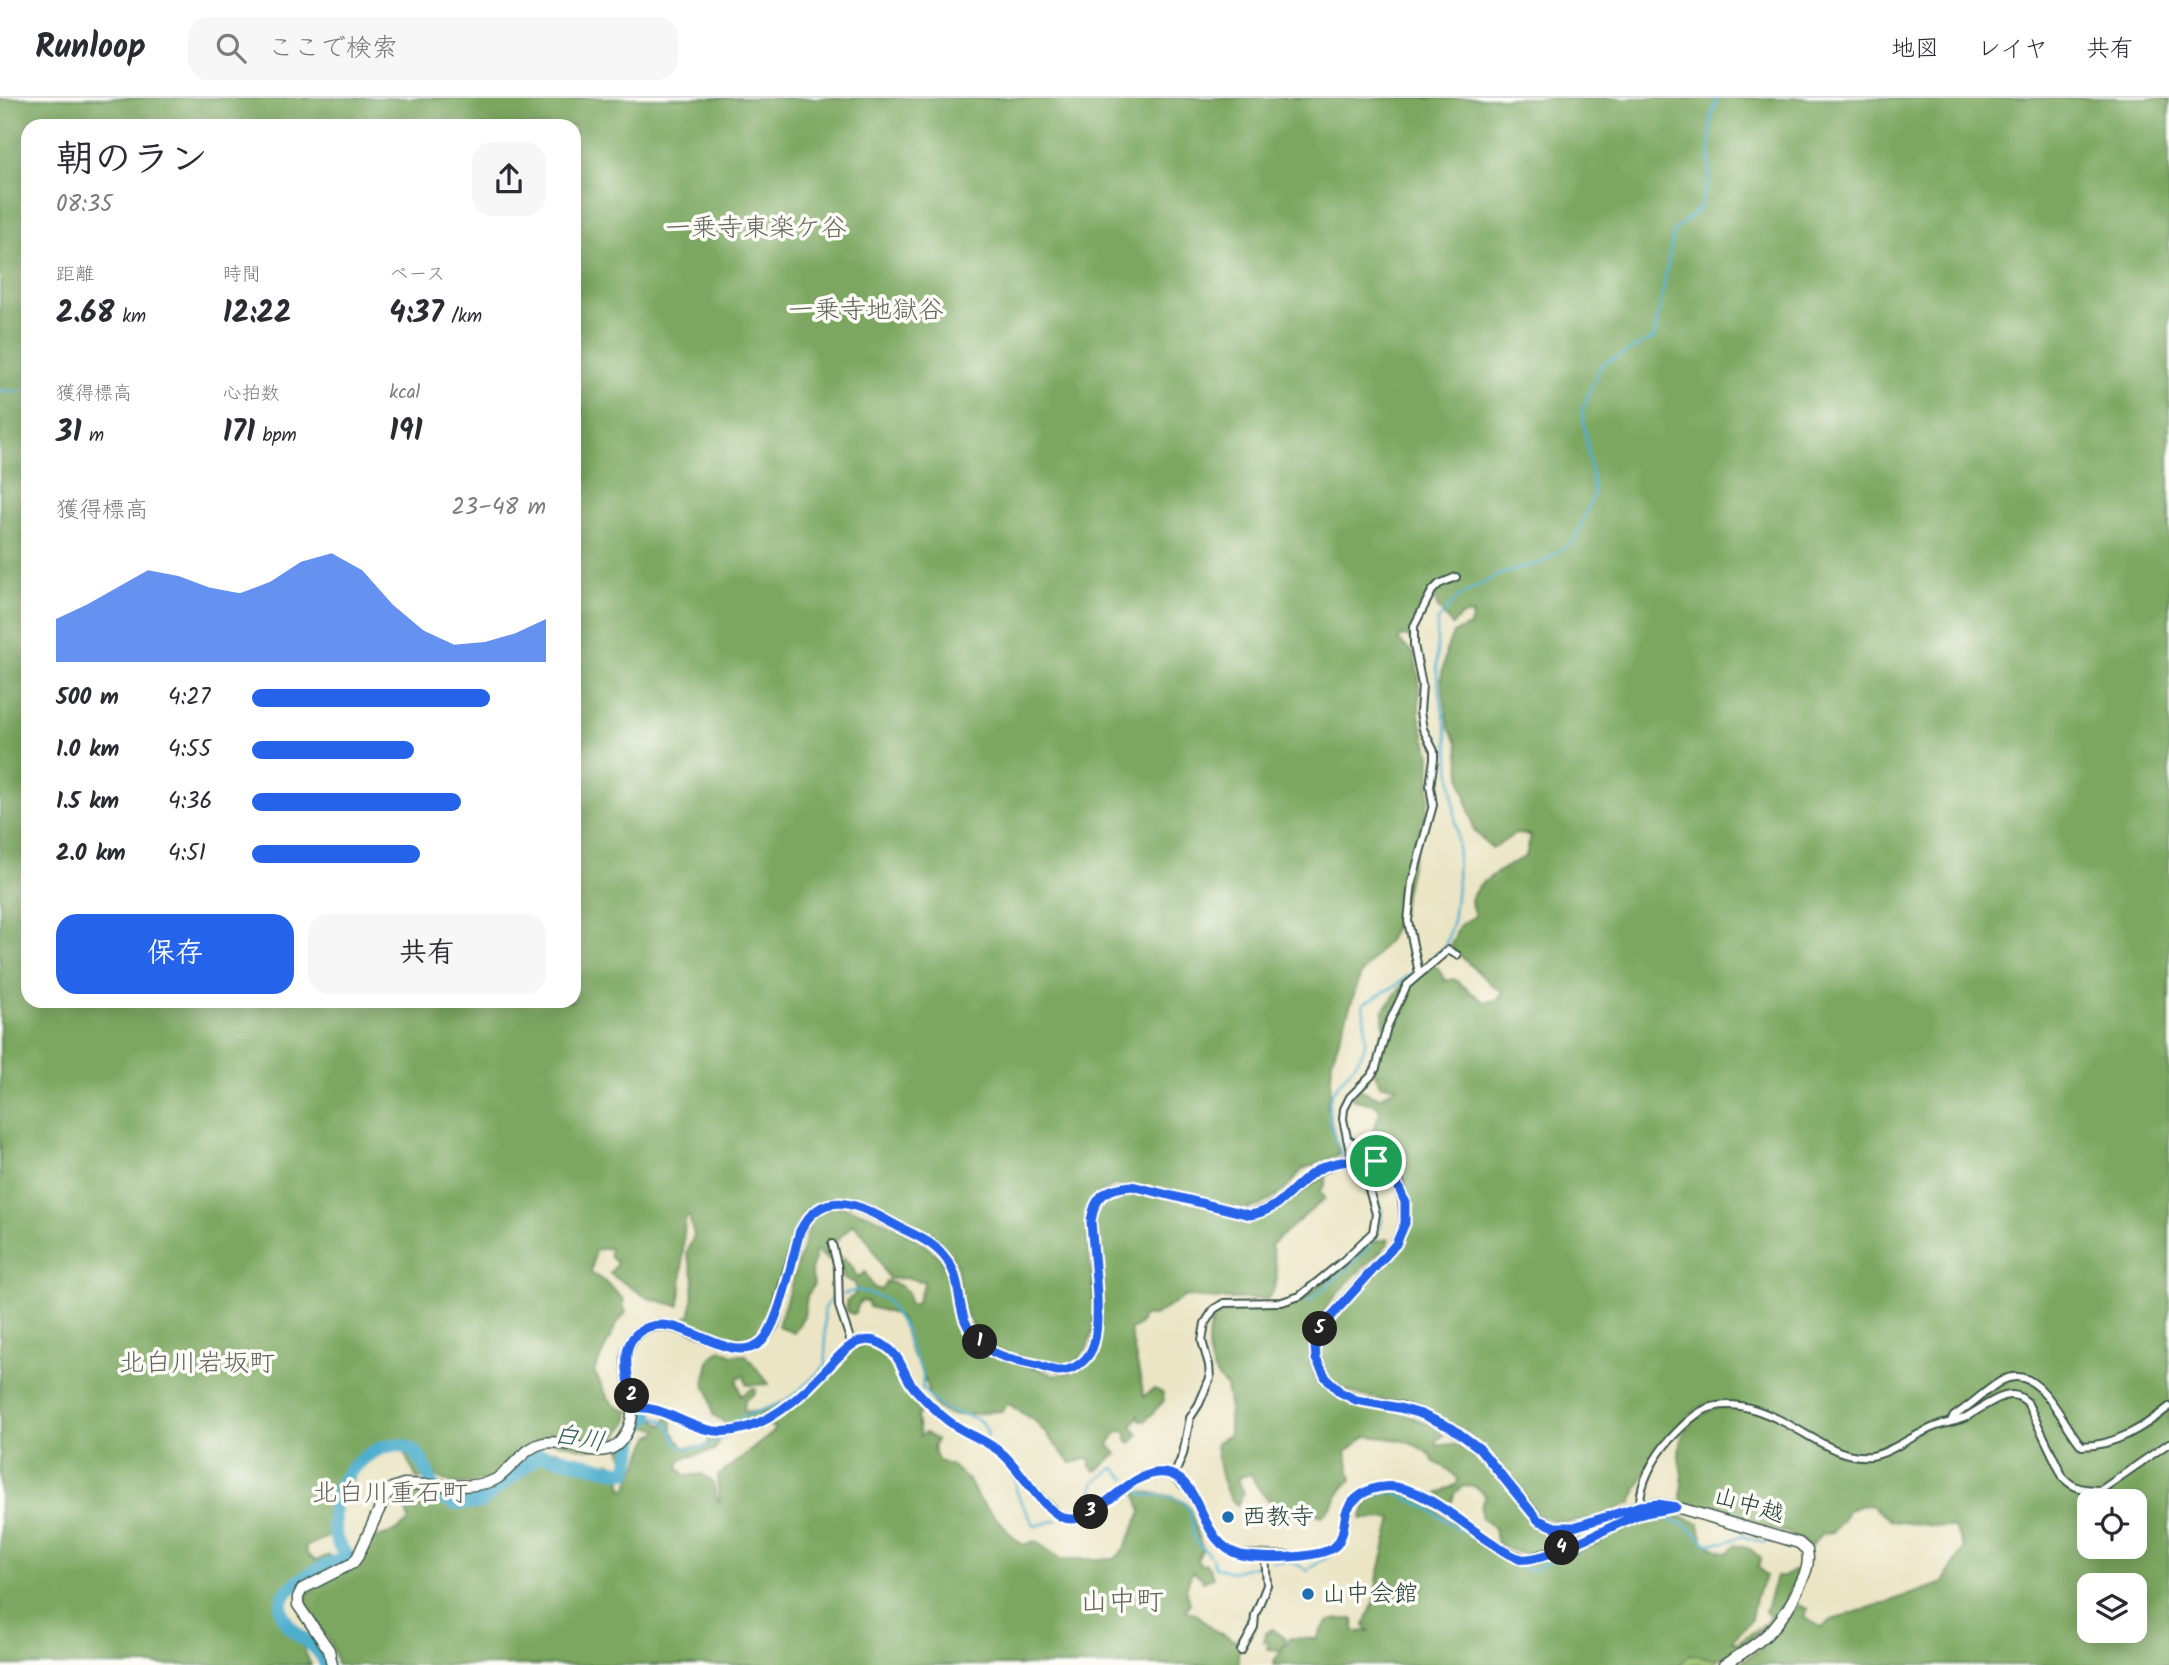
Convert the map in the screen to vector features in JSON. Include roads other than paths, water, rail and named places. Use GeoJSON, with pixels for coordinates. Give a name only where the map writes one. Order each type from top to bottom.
{"type":"FeatureCollection","features":[{"type":"Feature","properties":{"kind":"main road"},"geometry":{"type":"LineString","coordinates":[[332,1665],[329,1650],[298,1605],[298,1597],[302,1589],[352,1563],[392,1488],[404,1484],[482,1485],[496,1479],[534,1446],[547,1442],[587,1450],[609,1449],[621,1440],[630,1426],[634,1408],[626,1359],[627,1350],[636,1334],[648,1327],[662,1324],[728,1347],[745,1349],[761,1342],[772,1327],[800,1231],[806,1220],[822,1205],[843,1203],[859,1206],[935,1246],[948,1261],[956,1278],[962,1315],[984,1346],[1001,1355],[1059,1371],[1074,1368],[1084,1361],[1094,1345],[1097,1319],[1091,1221],[1093,1208],[1102,1195],[1115,1188],[1132,1186],[1250,1215],[1264,1213],[1275,1206],[1313,1172],[1340,1162],[1376,1161],[1391,1170],[1397,1179],[1405,1202],[1405,1223],[1396,1244],[1319,1330],[1315,1345],[1316,1359],[1326,1378],[1340,1392],[1356,1400],[1421,1414],[1452,1428],[1479,1448],[1538,1520],[1555,1527],[1574,1527],[1640,1506],[1658,1504],[1676,1507]]}},
{"type":"Feature","properties":{"kind":"main road","name":"山中越"},"geometry":{"type":"LineString","coordinates":[[1676,1507],[1799,1543],[1807,1550],[1807,1568],[1792,1603],[1780,1622],[1755,1646],[1724,1665]]}},
{"type":"Feature","properties":{"kind":"street"},"geometry":{"type":"LineString","coordinates":[[1419,974],[1408,914],[1412,881],[1433,805],[1430,786],[1434,759],[1420,712],[1422,685],[1416,657],[1415,626],[1432,591],[1439,584],[1456,577]]}},
{"type":"Feature","properties":{"kind":"street"},"geometry":{"type":"LineString","coordinates":[[634,1408],[648,1406],[680,1421],[711,1431],[739,1429],[761,1421],[796,1399],[858,1341],[874,1340],[895,1353],[912,1384],[934,1408],[958,1428],[1004,1454],[1041,1498],[1061,1516],[1073,1519],[1082,1517],[1144,1476],[1159,1473],[1174,1476],[1183,1454],[1190,1418],[1210,1378],[1202,1341],[1209,1314],[1217,1305],[1224,1303],[1282,1302],[1300,1296],[1373,1232],[1376,1214],[1370,1190],[1353,1166],[1343,1119],[1344,1109],[1358,1087],[1371,1076],[1399,999],[1407,985],[1448,950],[1457,955]]}},
{"type":"Feature","properties":{"kind":"street"},"geometry":{"type":"LineString","coordinates":[[1348,1139],[1370,1153],[1376,1161]]}},
{"type":"Feature","properties":{"kind":"street"},"geometry":{"type":"LineString","coordinates":[[832,1244],[838,1268],[839,1306],[852,1345]]}},
{"type":"Feature","properties":{"kind":"street"},"geometry":{"type":"LineString","coordinates":[[1951,1422],[1954,1416],[1974,1404],[2001,1381],[2016,1378],[2025,1380],[2046,1393],[2082,1446],[2100,1444],[2146,1426],[2169,1407]]}},
{"type":"Feature","properties":{"kind":"street"},"geometry":{"type":"LineString","coordinates":[[1640,1506],[1643,1483],[1665,1444],[1687,1422],[1703,1411],[1726,1404],[1760,1412],[1836,1452],[1853,1456],[1874,1456],[1931,1427],[1961,1420],[2006,1396],[2020,1396],[2026,1402],[2063,1477],[2069,1484],[2088,1490],[2101,1490],[2169,1443]]}},
{"type":"Feature","properties":{"kind":"street","name":"山中越"},"geometry":{"type":"LineString","coordinates":[[1174,1476],[1189,1490],[1208,1527],[1220,1543],[1239,1554],[1265,1556],[1311,1556],[1329,1550],[1341,1538],[1350,1505],[1367,1492],[1380,1487],[1410,1490],[1503,1550],[1526,1559],[1595,1536],[1636,1516],[1676,1507]]}},
{"type":"Feature","properties":{"kind":"street"},"geometry":{"type":"LineString","coordinates":[[1241,1651],[1254,1627],[1255,1615],[1267,1585],[1265,1556]]}},
{"type":"Feature","properties":{"kind":"waterway"},"geometry":{"type":"LineString","coordinates":[[1369,1194],[1353,1174],[1338,1146],[1329,1116],[1329,1103],[1333,1092],[1364,1047],[1366,1032],[1363,1004],[1395,986],[1445,947],[1453,921],[1458,847],[1447,734],[1437,676],[1437,622],[1458,597],[1498,575],[1543,562],[1574,541],[1594,493],[1582,410],[1601,365],[1654,338],[1674,231],[1700,208],[1709,180],[1711,117],[1718,98]]}},
{"type":"Feature","properties":{"kind":"waterway"},"geometry":{"type":"LineString","coordinates":[[0,391],[21,391]]}},
{"type":"Feature","properties":{"kind":"waterway"},"geometry":{"type":"LineString","coordinates":[[1306,1303],[1346,1270],[1373,1240],[1381,1225],[1382,1210],[1374,1198]]}},
{"type":"Feature","properties":{"kind":"waterway"},"geometry":{"type":"LineString","coordinates":[[844,1294],[857,1290],[885,1299],[906,1331],[908,1344],[923,1374],[922,1388],[943,1408],[977,1419],[986,1429],[988,1437]]}},
{"type":"Feature","properties":{"kind":"waterway"},"geometry":{"type":"LineString","coordinates":[[648,1416],[665,1422],[679,1447],[696,1448],[721,1439],[734,1427],[738,1419],[790,1397],[826,1365],[824,1308],[834,1296]]}},
{"type":"Feature","properties":{"kind":"waterway","name":"白川"},"geometry":{"type":"LineString","coordinates":[[326,1665],[317,1649],[294,1631],[283,1617],[281,1604],[286,1593],[296,1583],[347,1556],[338,1543],[335,1532],[335,1501],[343,1481],[359,1462],[380,1449],[391,1445],[402,1446],[412,1450],[421,1459],[438,1496],[454,1503],[479,1503],[539,1455],[627,1472],[637,1428],[648,1416]]}},
{"type":"Feature","properties":{"kind":"waterway"},"geometry":{"type":"LineString","coordinates":[[991,1452],[1006,1462],[1016,1479],[1016,1490],[1021,1502],[1035,1526],[1057,1520]]}},
{"type":"Feature","properties":{"kind":"waterway"},"geometry":{"type":"LineString","coordinates":[[1069,1515],[1091,1503],[1094,1482],[1114,1468],[1126,1479]]}},
{"type":"Feature","properties":{"kind":"waterway"},"geometry":{"type":"LineString","coordinates":[[1136,1488],[1144,1495],[1166,1496],[1182,1502],[1191,1515],[1193,1538],[1209,1555]]}},
{"type":"Feature","properties":{"kind":"waterway"},"geometry":{"type":"LineString","coordinates":[[1342,1548],[1352,1530],[1353,1512],[1357,1506],[1368,1496],[1394,1492],[1425,1507],[1515,1565],[1532,1570],[1624,1529],[1660,1517],[1686,1525],[1707,1544],[1726,1542],[1742,1536],[1766,1543]]}},
{"type":"Feature","properties":{"kind":"waterway"},"geometry":{"type":"LineString","coordinates":[[1272,1561],[1292,1562],[1307,1570],[1332,1554]]}},
{"type":"Feature","properties":{"kind":"waterway"},"geometry":{"type":"LineString","coordinates":[[1212,1558],[1215,1567],[1231,1572],[1260,1565]]}},
{"type":"Feature","properties":{"kind":"place","name":"西教寺"},"geometry":{"type":"Point","coordinates":[1228,1517]}},
{"type":"Feature","properties":{"kind":"place","name":"山中会館"},"geometry":{"type":"Point","coordinates":[1308,1594]}},
{"type":"Feature","properties":{"kind":"district","name":"一乗寺東楽ケ谷"},"geometry":{"type":"Point","coordinates":[756,229]}},
{"type":"Feature","properties":{"kind":"district","name":"一乗寺地獄谷"},"geometry":{"type":"Point","coordinates":[866,311]}},
{"type":"Feature","properties":{"kind":"district","name":"北白川岩坂町"},"geometry":{"type":"Point","coordinates":[197,1364]}},
{"type":"Feature","properties":{"kind":"district","name":"北白川重石町"},"geometry":{"type":"Point","coordinates":[390,1494]}},
{"type":"Feature","properties":{"kind":"district","name":"山中町"},"geometry":{"type":"Point","coordinates":[1122,1602]}}]}
